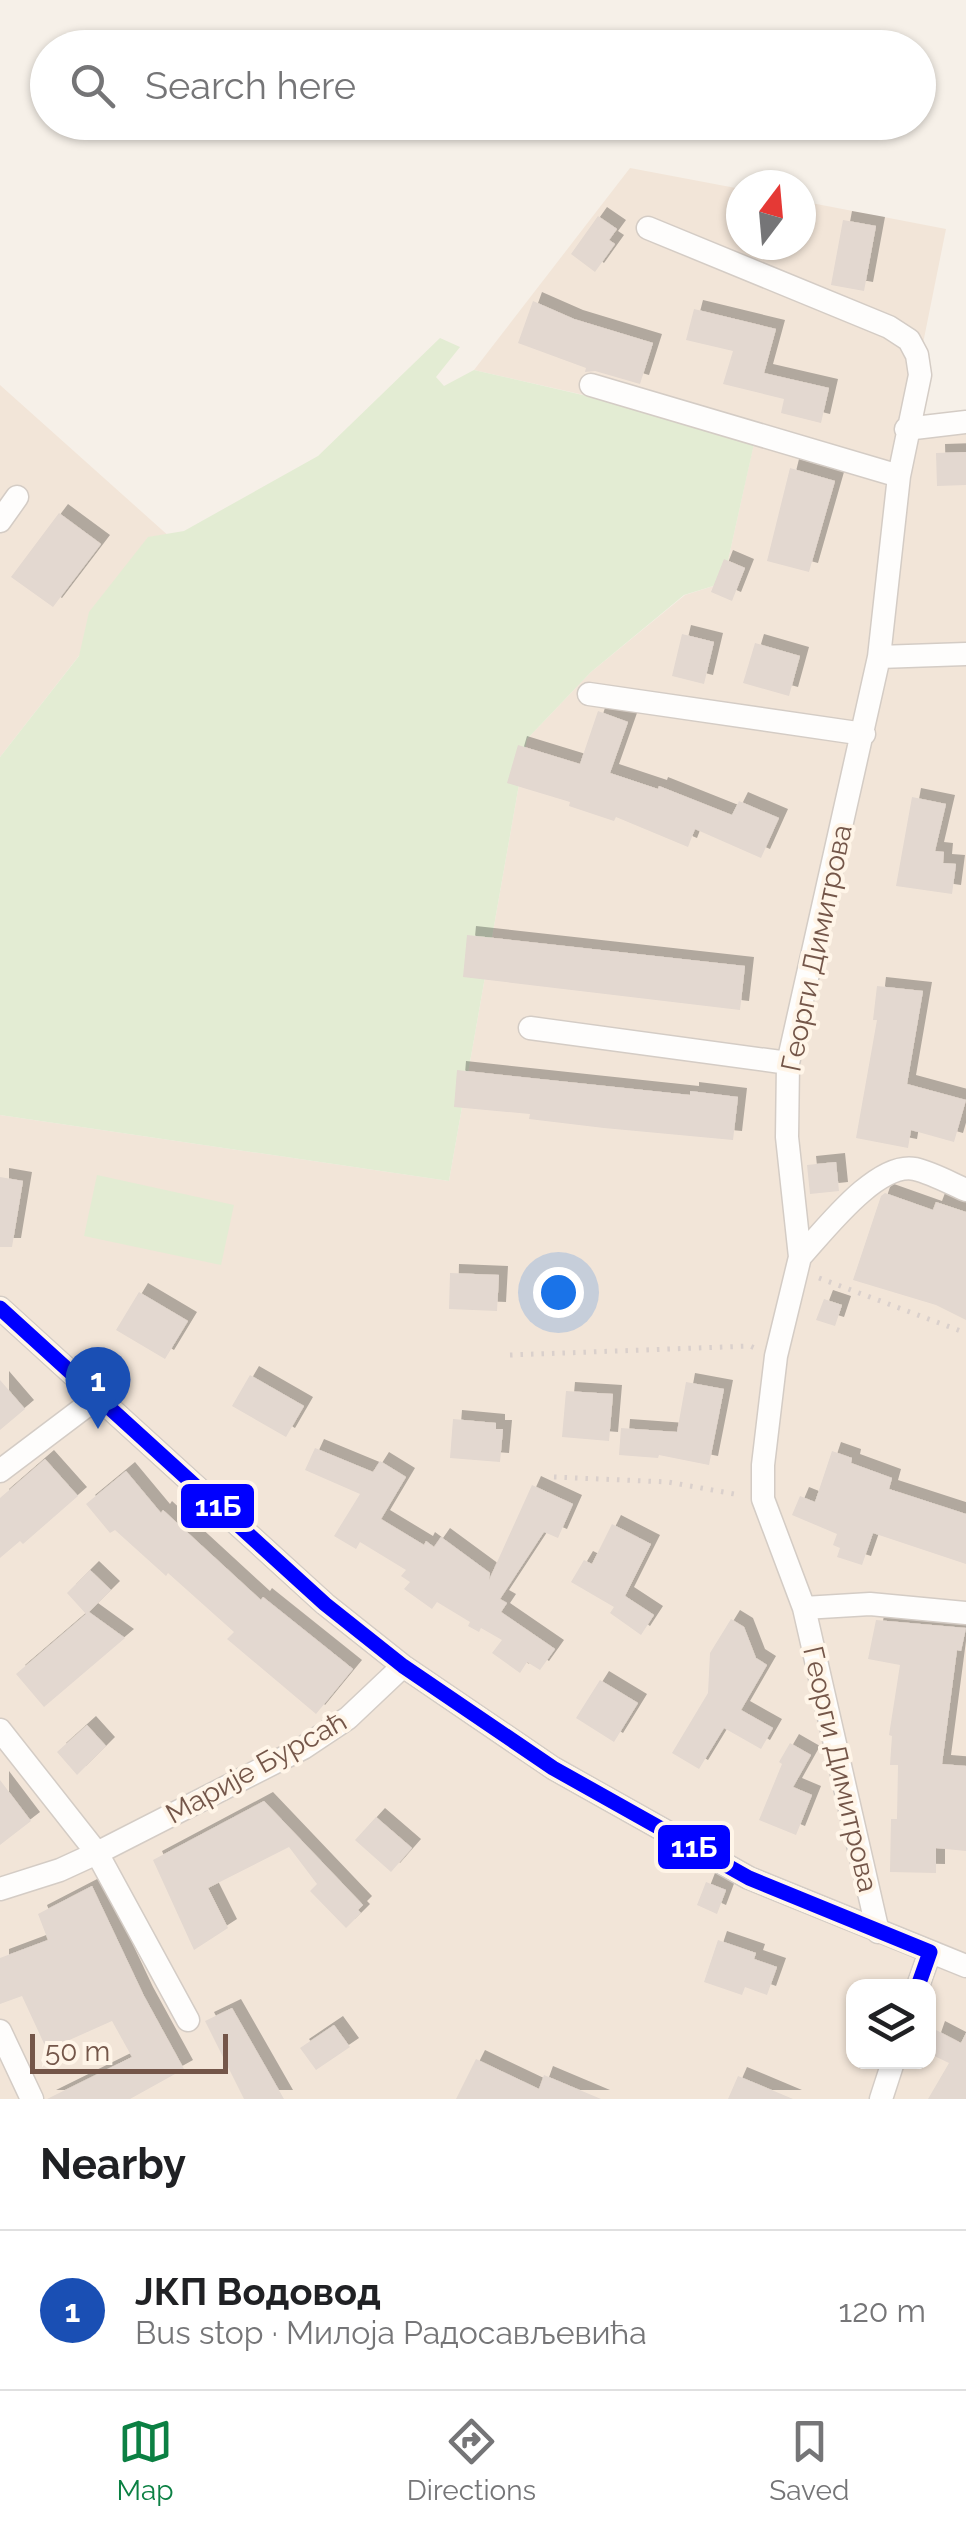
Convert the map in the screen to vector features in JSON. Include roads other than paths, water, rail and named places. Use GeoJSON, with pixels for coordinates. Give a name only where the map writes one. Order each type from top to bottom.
{"type":"FeatureCollection","features":[{"type":"Feature","properties":{"kind":"street","name":"Георги Димитрова"},"geometry":{"type":"LineString","coordinates":[[648,228],[889,327],[909,340],[917,355],[920,375],[899,476],[879,657],[788,1063],[787,1138],[799,1263],[776,1356],[763,1500],[804,1608],[878,1932]]}},
{"type":"Feature","properties":{"kind":"street"},"geometry":{"type":"LineString","coordinates":[[591,385],[899,476]]}},
{"type":"Feature","properties":{"kind":"street"},"geometry":{"type":"LineString","coordinates":[[906,429],[966,422]]}},
{"type":"Feature","properties":{"kind":"street"},"geometry":{"type":"LineString","coordinates":[[0,521],[17,498]]}},
{"type":"Feature","properties":{"kind":"street"},"geometry":{"type":"LineString","coordinates":[[879,657],[966,654]]}},
{"type":"Feature","properties":{"kind":"street"},"geometry":{"type":"LineString","coordinates":[[589,694],[864,734]]}},
{"type":"Feature","properties":{"kind":"street"},"geometry":{"type":"LineString","coordinates":[[530,1028],[788,1063]]}},
{"type":"Feature","properties":{"kind":"street"},"geometry":{"type":"LineString","coordinates":[[799,1263],[873,1182],[890,1172],[911,1168],[966,1190]]}},
{"type":"Feature","properties":{"kind":"street"},"geometry":{"type":"LineString","coordinates":[[0,1308],[325,1604],[403,1666],[553,1768],[749,1878],[966,1966]]}},
{"type":"Feature","properties":{"kind":"street"},"geometry":{"type":"LineString","coordinates":[[0,1470],[98,1397]]}},
{"type":"Feature","properties":{"kind":"street"},"geometry":{"type":"LineString","coordinates":[[804,1608],[870,1604],[966,1613]]}},
{"type":"Feature","properties":{"kind":"street","name":"Марије Бурсаћ"},"geometry":{"type":"LineString","coordinates":[[0,1889],[60,1870],[97,1853],[303,1748],[348,1718],[403,1666]]}},
{"type":"Feature","properties":{"kind":"street"},"geometry":{"type":"LineString","coordinates":[[0,1730],[97,1853],[188,2020]]}},
{"type":"Feature","properties":{"kind":"street"},"geometry":{"type":"LineString","coordinates":[[920,1979],[930,1952]]}},
{"type":"Feature","properties":{"kind":"street"},"geometry":{"type":"LineString","coordinates":[[0,2032],[32,2099]]}},
{"type":"Feature","properties":{"kind":"street"},"geometry":{"type":"LineString","coordinates":[[881,2099],[891,2069]]}},
{"type":"Feature","properties":{"kind":"place","name":"ЈКП Водовод"},"geometry":{"type":"Point","coordinates":[98,1429]}}]}
